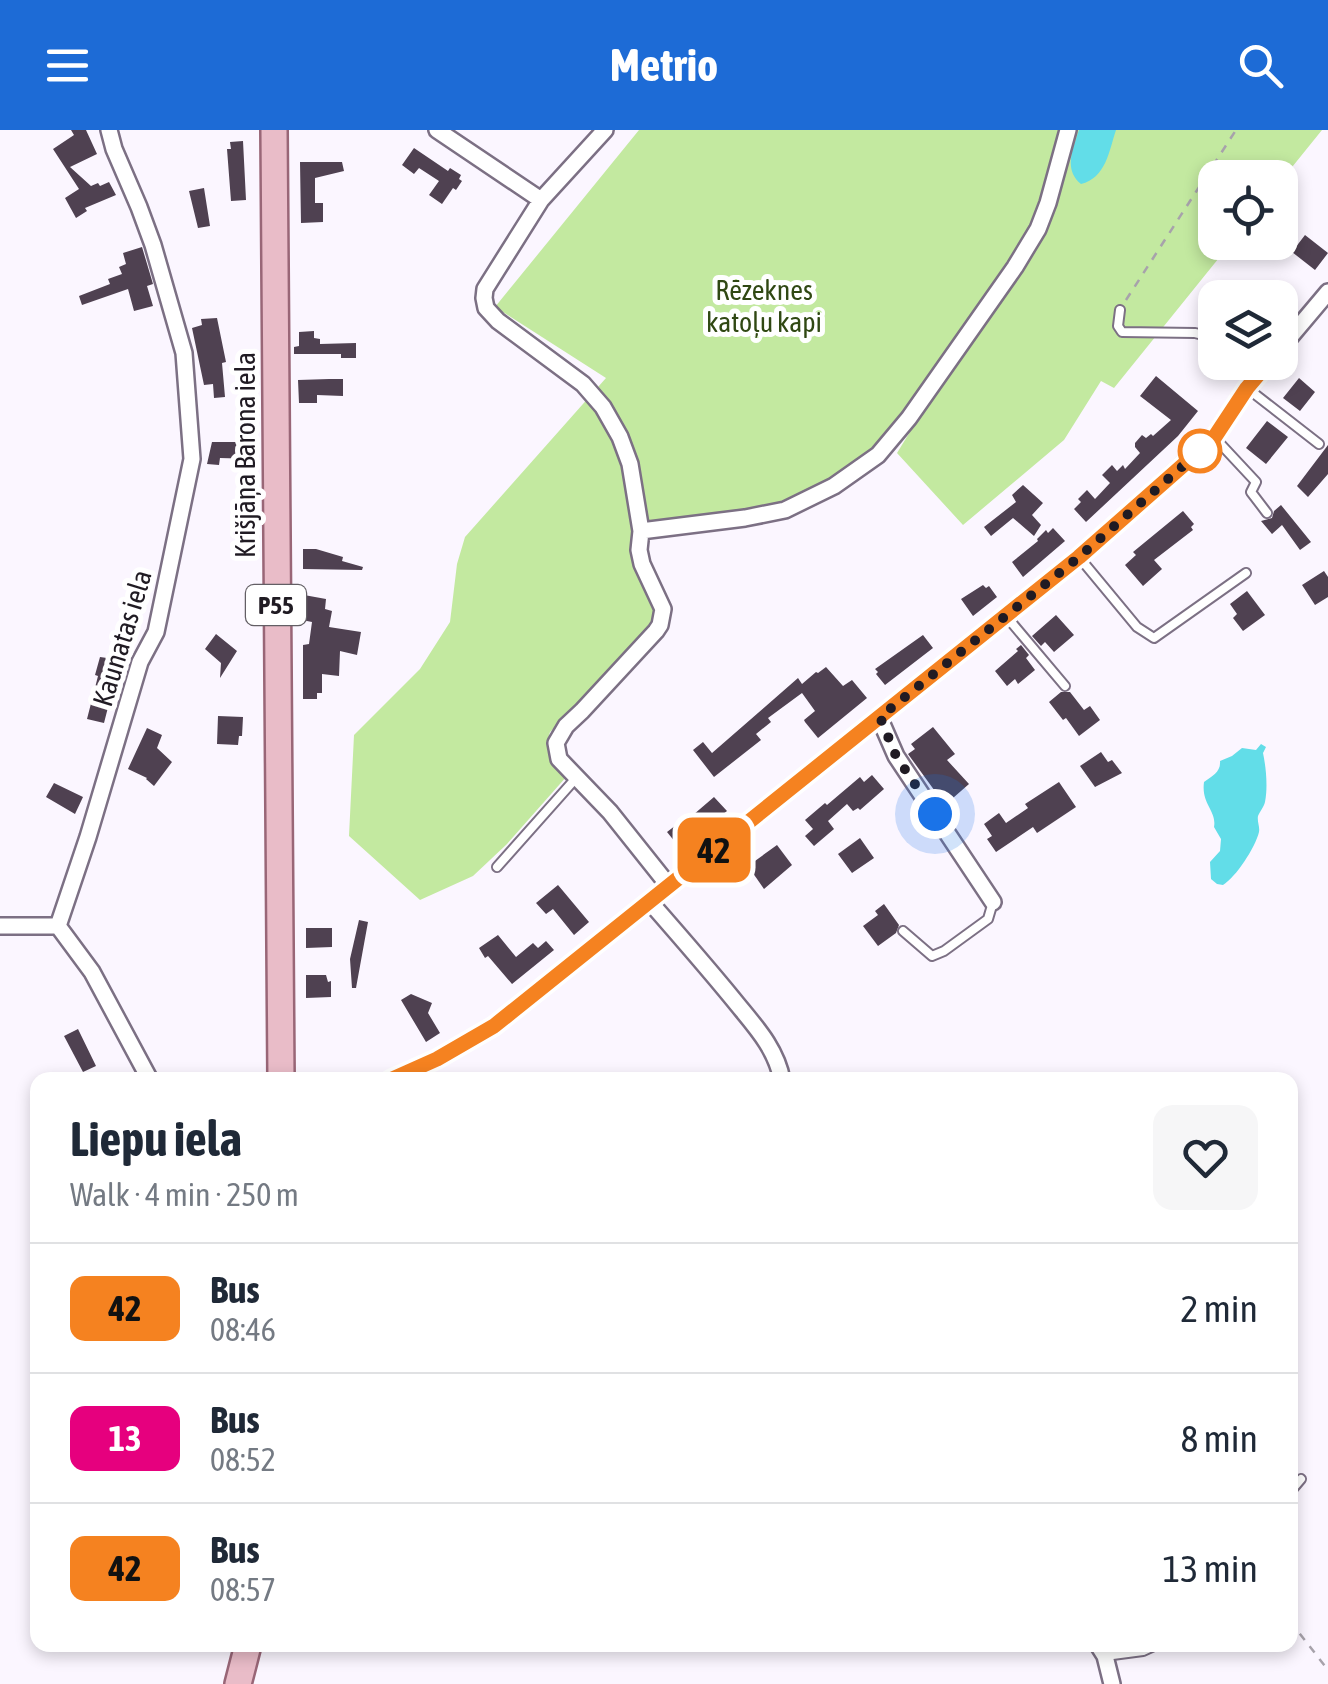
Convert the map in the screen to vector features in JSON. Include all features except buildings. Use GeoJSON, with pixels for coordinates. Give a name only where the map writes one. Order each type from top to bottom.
{"type":"FeatureCollection","features":[{"type":"Feature","properties":{"kind":"main road","name":"Krišjāņa Barona iela"},"geometry":{"type":"LineString","coordinates":[[274,130],[281,1072]]}},
{"type":"Feature","properties":{"kind":"main road"},"geometry":{"type":"LineString","coordinates":[[238,1684],[246,1652]]}},
{"type":"Feature","properties":{"kind":"street","name":"Kaunatas iela"},"geometry":{"type":"LineString","coordinates":[[58,926],[140,662],[156,632],[192,459],[184,354],[139,206],[109,130]]}},
{"type":"Feature","properties":{"kind":"street"},"geometry":{"type":"LineString","coordinates":[[437,130],[541,200]]}},
{"type":"Feature","properties":{"kind":"street"},"geometry":{"type":"LineString","coordinates":[[604,130],[541,200],[485,289],[484,298],[486,308],[498,321],[583,384],[603,408],[630,464],[641,532],[639,550],[663,609],[662,618],[656,632],[559,735],[556,752],[670,886]]}},
{"type":"Feature","properties":{"kind":"street"},"geometry":{"type":"LineString","coordinates":[[641,532],[785,510],[834,486],[878,455],[909,418],[1038,229],[1068,130]]}},
{"type":"Feature","properties":{"kind":"street"},"geometry":{"type":"LineString","coordinates":[[1298,330],[1325,302]]}},
{"type":"Feature","properties":{"kind":"street"},"geometry":{"type":"LineString","coordinates":[[408,1072],[494,1026],[1079,557],[1214,438],[1254,380]]}},
{"type":"Feature","properties":{"kind":"street"},"geometry":{"type":"LineString","coordinates":[[880,717],[896,756],[993,902]]}},
{"type":"Feature","properties":{"kind":"street"},"geometry":{"type":"LineString","coordinates":[[650,902],[770,1046],[780,1072]]}},
{"type":"Feature","properties":{"kind":"street"},"geometry":{"type":"LineString","coordinates":[[0,926],[58,926],[92,972],[146,1072]]}},
{"type":"Feature","properties":{"kind":"street"},"geometry":{"type":"LineString","coordinates":[[1102,1652],[1112,1684]]}},
{"type":"Feature","properties":{"kind":"lane"},"geometry":{"type":"LineString","coordinates":[[1120,310],[1118,326],[1122,332],[1198,334]]}},
{"type":"Feature","properties":{"kind":"lane"},"geometry":{"type":"LineString","coordinates":[[1247,388],[1320,444]]}},
{"type":"Feature","properties":{"kind":"lane"},"geometry":{"type":"LineString","coordinates":[[1214,438],[1256,482],[1251,492],[1268,513]]}},
{"type":"Feature","properties":{"kind":"lane"},"geometry":{"type":"LineString","coordinates":[[1079,557],[1137,627],[1154,638],[1246,574]]}},
{"type":"Feature","properties":{"kind":"lane"},"geometry":{"type":"LineString","coordinates":[[1006,616],[1065,686]]}},
{"type":"Feature","properties":{"kind":"lane"},"geometry":{"type":"LineString","coordinates":[[497,867],[577,777]]}},
{"type":"Feature","properties":{"kind":"lane"},"geometry":{"type":"LineString","coordinates":[[903,931],[932,956],[988,918],[993,902]]}},
{"type":"Feature","properties":{"kind":"lane"},"geometry":{"type":"LineString","coordinates":[[1298,1482],[1301,1479]]}},
{"type":"Feature","properties":{"kind":"path"},"geometry":{"type":"LineString","coordinates":[[1120,310],[1236,130]]}},
{"type":"Feature","properties":{"kind":"path"},"geometry":{"type":"LineString","coordinates":[[1298,1631],[1328,1670]]}},
{"type":"Feature","properties":{"kind":"green space","name":"Rēzeknes katoļu kapi"},"geometry":{"type":"Polygon","coordinates":[[[639,130],[1062,130],[1046,198],[1014,254],[870,454],[813,491],[776,509],[665,525],[633,543],[656,618],[550,732],[548,753],[567,776],[473,876],[420,900],[349,836],[354,735],[420,669],[450,622],[457,564],[465,537],[606,378],[495,307],[639,130]]]}},
{"type":"Feature","properties":{"kind":"green space"},"geometry":{"type":"Polygon","coordinates":[[[1077,130],[1322,130],[1298,160],[1198,160],[1198,260],[1217,260],[1114,388],[1101,381],[1064,440],[963,525],[897,453],[948,370],[1047,227],[1077,130]]]}},
{"type":"Feature","properties":{"kind":"water"},"geometry":{"type":"Polygon","coordinates":[[[1079,130],[1116,130],[1101,170],[1081,184],[1071,165],[1079,130]]]}},
{"type":"Feature","properties":{"kind":"water"},"geometry":{"type":"Polygon","coordinates":[[[1261,744],[1266,747],[1266,790],[1258,816],[1259,832],[1239,869],[1223,885],[1217,884],[1211,879],[1210,862],[1220,851],[1221,839],[1214,827],[1204,782],[1217,771],[1220,761],[1242,748],[1256,750],[1261,744]]]}},
{"type":"Feature","properties":{"kind":"bus line","name":"42"},"geometry":{"type":"LineString","coordinates":[[408,1072],[494,1026],[1079,557],[1214,438],[1254,380]]}},
{"type":"Feature","properties":{"kind":"route"},"geometry":{"type":"LineString","coordinates":[[935,814],[896,756],[880,717],[1079,557],[1200,451]]}}]}
